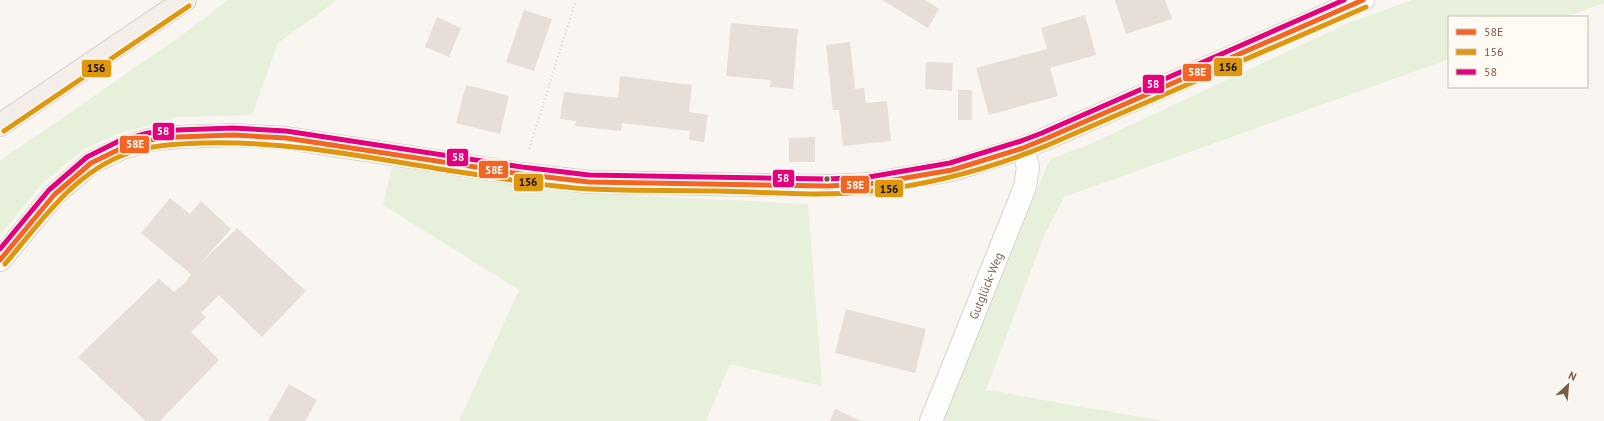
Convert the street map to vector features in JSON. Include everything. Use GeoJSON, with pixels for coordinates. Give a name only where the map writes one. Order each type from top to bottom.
{"type":"FeatureCollection","features":[{"type":"Feature","properties":{"kind":"main road"},"geometry":{"type":"LineString","coordinates":[[0,125],[185,0]]}},
{"type":"Feature","properties":{"kind":"street"},"geometry":{"type":"LineString","coordinates":[[0,260],[54,195],[91,164],[122,148],[149,140],[177,137],[233,135],[286,138],[521,174],[589,182],[828,186],[870,184],[952,170],[1023,148],[1363,0]]}},
{"type":"Feature","properties":{"kind":"street","name":"Gutglück-Weg"},"geometry":{"type":"LineString","coordinates":[[931,421],[1025,187],[1028,167],[1023,148]]}},
{"type":"Feature","properties":{"kind":"path"},"geometry":{"type":"LineString","coordinates":[[521,174],[576,0]]}},
{"type":"Feature","properties":{"kind":"green space"},"geometry":{"type":"Polygon","coordinates":[[[228,0],[337,0],[278,43],[252,115],[179,117],[118,134],[84,149],[43,183],[0,235],[0,161],[178,38],[228,0]]]}},
{"type":"Feature","properties":{"kind":"green space"},"geometry":{"type":"Polygon","coordinates":[[[1412,0],[1604,0],[1604,3],[1569,16],[1448,16],[1448,59],[1064,197],[1044,236],[986,390],[1164,421],[939,421],[1050,159],[1088,145],[1346,24],[1412,0]]]}},
{"type":"Feature","properties":{"kind":"green space"},"geometry":{"type":"Polygon","coordinates":[[[392,167],[518,186],[581,193],[808,204],[822,386],[730,364],[706,421],[459,421],[519,290],[383,205],[392,167]]]}},
{"type":"Feature","properties":{"kind":"building"},"geometry":{"type":"Polygon","coordinates":[[[882,0],[925,0],[939,9],[928,28],[882,0]]]}},
{"type":"Feature","properties":{"kind":"building"},"geometry":{"type":"Polygon","coordinates":[[[1115,0],[1165,0],[1172,19],[1126,34],[1115,0]]]}},
{"type":"Feature","properties":{"kind":"building"},"geometry":{"type":"Polygon","coordinates":[[[524,10],[552,19],[534,71],[506,62],[524,10]]]}},
{"type":"Feature","properties":{"kind":"building"},"geometry":{"type":"Polygon","coordinates":[[[1085,15],[1096,55],[1050,68],[1058,96],[989,115],[976,68],[1047,49],[1041,28],[1085,15]]]}},
{"type":"Feature","properties":{"kind":"building"},"geometry":{"type":"Polygon","coordinates":[[[437,17],[461,28],[449,57],[425,47],[437,17]]]}},
{"type":"Feature","properties":{"kind":"building"},"geometry":{"type":"Polygon","coordinates":[[[731,23],[798,29],[793,89],[770,87],[771,80],[726,76],[731,23]]]}},
{"type":"Feature","properties":{"kind":"building"},"geometry":{"type":"Polygon","coordinates":[[[850,42],[855,89],[864,88],[866,103],[887,101],[891,141],[843,146],[839,110],[833,110],[826,45],[850,42]]]}},
{"type":"Feature","properties":{"kind":"building"},"geometry":{"type":"Polygon","coordinates":[[[926,62],[953,63],[952,91],[925,89],[926,62]]]}},
{"type":"Feature","properties":{"kind":"building"},"geometry":{"type":"Polygon","coordinates":[[[620,76],[692,85],[689,112],[708,115],[704,142],[689,140],[690,131],[622,123],[621,131],[575,126],[576,121],[560,119],[564,92],[618,98],[620,76]]]}},
{"type":"Feature","properties":{"kind":"building"},"geometry":{"type":"Polygon","coordinates":[[[466,85],[509,96],[500,134],[456,123],[466,85]]]}},
{"type":"Feature","properties":{"kind":"building"},"geometry":{"type":"Polygon","coordinates":[[[958,90],[972,90],[972,120],[958,120],[958,90]]]}},
{"type":"Feature","properties":{"kind":"building"},"geometry":{"type":"Polygon","coordinates":[[[815,137],[815,162],[789,162],[789,138],[815,137]]]}},
{"type":"Feature","properties":{"kind":"building"},"geometry":{"type":"Polygon","coordinates":[[[170,198],[190,214],[201,201],[231,229],[198,266],[237,228],[306,291],[262,337],[219,295],[201,313],[206,317],[191,332],[219,360],[160,421],[146,421],[78,357],[159,279],[174,292],[186,282],[191,274],[141,233],[170,198]]]}},
{"type":"Feature","properties":{"kind":"building"},"geometry":{"type":"Polygon","coordinates":[[[846,309],[926,329],[915,373],[835,353],[846,309]]]}},
{"type":"Feature","properties":{"kind":"building"},"geometry":{"type":"Polygon","coordinates":[[[289,384],[317,400],[305,421],[268,421],[289,384]]]}},
{"type":"Feature","properties":{"kind":"building"},"geometry":{"type":"Polygon","coordinates":[[[835,409],[861,421],[830,421],[835,409]]]}},
{"type":"Feature","properties":{"kind":"transit line","name":"58"},"geometry":{"type":"LineString","coordinates":[[0,249],[49,190],[87,157],[119,141],[148,133],[177,130],[233,128],[286,131],[522,167],[589,175],[828,179],[869,177],[950,163],[1042,133],[1344,0]]}},
{"type":"Feature","properties":{"kind":"transit line","name":"58E"},"geometry":{"type":"LineString","coordinates":[[0,260],[54,195],[91,163],[122,148],[149,140],[177,137],[233,135],[286,138],[521,174],[589,182],[828,186],[870,184],[952,170],[1023,148],[1045,139],[1363,0]]}},
{"type":"Feature","properties":{"kind":"transit line","name":"156"},"geometry":{"type":"LineString","coordinates":[[4,131],[189,6]]}},
{"type":"Feature","properties":{"kind":"transit line","name":"156"},"geometry":{"type":"LineString","coordinates":[[5,264],[59,201],[90,173],[107,162],[126,154],[154,147],[173,145],[234,143],[299,147],[524,182],[590,189],[834,194],[872,191],[917,184],[984,168],[1048,145],[1366,7]]}}]}
